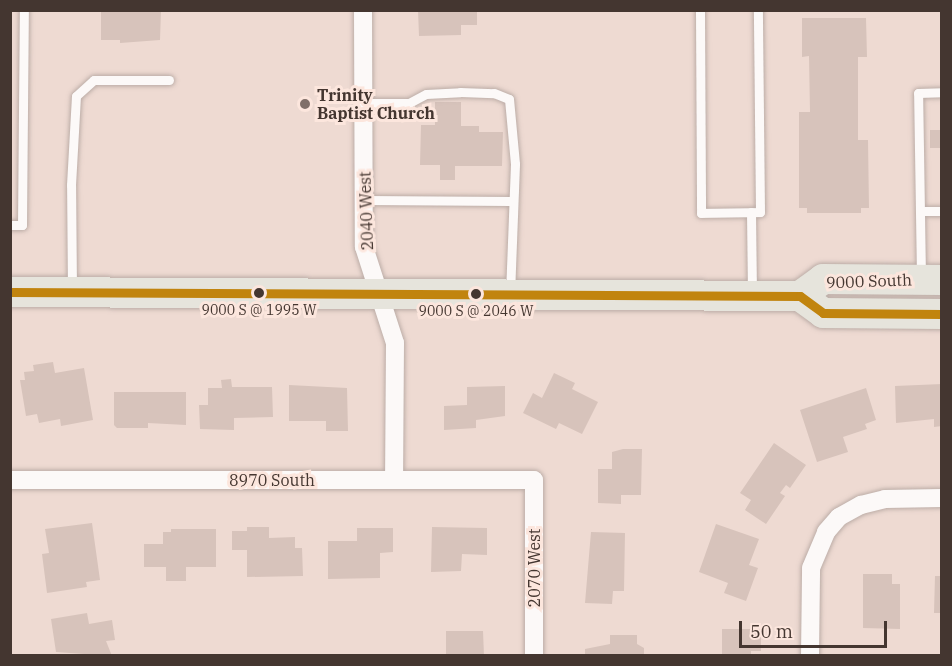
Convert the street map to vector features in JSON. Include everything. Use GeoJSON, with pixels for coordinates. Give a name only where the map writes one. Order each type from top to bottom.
{"type":"FeatureCollection","features":[{"type":"Feature","properties":{"kind":"main road","name":"9000 South"},"geometry":{"type":"LineString","coordinates":[[931,280],[823,279],[800,296],[823,313],[942,314]]}},
{"type":"Feature","properties":{"kind":"main road"},"geometry":{"type":"LineString","coordinates":[[10,292],[800,296]]}},
{"type":"Feature","properties":{"kind":"street","name":"2040 West"},"geometry":{"type":"LineString","coordinates":[[363,10],[364,247],[395,343],[394,480]]}},
{"type":"Feature","properties":{"kind":"street","name":"8970 South"},"geometry":{"type":"LineString","coordinates":[[10,480],[534,480]]}},
{"type":"Feature","properties":{"kind":"street","name":"2070 West"},"geometry":{"type":"LineString","coordinates":[[534,480],[534,656]]}},
{"type":"Feature","properties":{"kind":"street"},"geometry":{"type":"LineString","coordinates":[[810,656],[811,568],[826,532],[839,517],[861,505],[885,499],[942,498]]}},
{"type":"Feature","properties":{"kind":"lane"},"geometry":{"type":"LineString","coordinates":[[10,225],[22,225],[24,10]]}},
{"type":"Feature","properties":{"kind":"lane"},"geometry":{"type":"LineString","coordinates":[[700,10],[701,213],[760,212],[758,10]]}},
{"type":"Feature","properties":{"kind":"lane"},"geometry":{"type":"LineString","coordinates":[[72,292],[71,185],[76,96],[94,80],[169,80]]}},
{"type":"Feature","properties":{"kind":"lane"},"geometry":{"type":"LineString","coordinates":[[931,280],[920,211],[918,93],[942,92]]}},
{"type":"Feature","properties":{"kind":"lane"},"geometry":{"type":"LineString","coordinates":[[363,103],[409,103],[426,94],[494,93],[509,99],[515,164],[511,201],[510,294]]}},
{"type":"Feature","properties":{"kind":"lane"},"geometry":{"type":"LineString","coordinates":[[365,200],[511,201]]}},
{"type":"Feature","properties":{"kind":"lane"},"geometry":{"type":"LineString","coordinates":[[920,211],[942,212]]}},
{"type":"Feature","properties":{"kind":"lane"},"geometry":{"type":"LineString","coordinates":[[751,212],[752,295]]}},
{"type":"Feature","properties":{"kind":"building"},"geometry":{"type":"Polygon","coordinates":[[[101,10],[161,10],[160,40],[120,43],[120,40],[101,40],[101,10]]]}},
{"type":"Feature","properties":{"kind":"building"},"geometry":{"type":"Polygon","coordinates":[[[418,10],[477,10],[477,25],[461,25],[461,35],[419,36],[418,10]]]}},
{"type":"Feature","properties":{"kind":"building"},"geometry":{"type":"Polygon","coordinates":[[[802,18],[866,18],[867,57],[858,57],[858,140],[868,140],[869,208],[861,208],[861,213],[807,213],[807,208],[799,208],[799,112],[810,112],[809,56],[802,57],[802,18]]]}},
{"type":"Feature","properties":{"kind":"building"},"geometry":{"type":"Polygon","coordinates":[[[435,102],[461,102],[461,126],[479,126],[479,132],[503,132],[502,166],[455,166],[455,180],[440,180],[440,165],[420,165],[421,125],[435,125],[435,102]]]}},
{"type":"Feature","properties":{"kind":"building"},"geometry":{"type":"Polygon","coordinates":[[[930,130],[942,130],[942,148],[930,148],[930,130]]]}},
{"type":"Feature","properties":{"kind":"building"},"geometry":{"type":"Polygon","coordinates":[[[53,362],[55,373],[84,368],[93,420],[61,426],[60,419],[39,423],[37,414],[26,416],[20,380],[25,380],[24,372],[34,371],[33,365],[53,362]]]}},
{"type":"Feature","properties":{"kind":"building"},"geometry":{"type":"Polygon","coordinates":[[[554,373],[575,383],[572,389],[598,402],[582,434],[559,423],[556,429],[523,413],[533,393],[542,398],[554,373]]]}},
{"type":"Feature","properties":{"kind":"building"},"geometry":{"type":"Polygon","coordinates":[[[231,379],[232,387],[272,387],[273,417],[234,418],[234,430],[200,429],[199,405],[208,405],[208,388],[222,388],[221,380],[231,379]]]}},
{"type":"Feature","properties":{"kind":"building"},"geometry":{"type":"Polygon","coordinates":[[[942,384],[942,426],[934,427],[934,419],[896,423],[895,386],[942,384]]]}},
{"type":"Feature","properties":{"kind":"building"},"geometry":{"type":"Polygon","coordinates":[[[289,385],[347,388],[348,431],[326,431],[326,421],[289,421],[289,385]]]}},
{"type":"Feature","properties":{"kind":"building"},"geometry":{"type":"Polygon","coordinates":[[[505,386],[505,416],[476,420],[476,428],[444,430],[444,406],[467,405],[467,387],[505,386]]]}},
{"type":"Feature","properties":{"kind":"building"},"geometry":{"type":"Polygon","coordinates":[[[866,388],[876,420],[865,424],[867,429],[843,437],[848,452],[817,462],[800,410],[866,388]]]}},
{"type":"Feature","properties":{"kind":"building"},"geometry":{"type":"Polygon","coordinates":[[[114,392],[186,392],[186,425],[148,423],[148,428],[117,428],[114,425],[114,392]]]}},
{"type":"Feature","properties":{"kind":"building"},"geometry":{"type":"Polygon","coordinates":[[[774,443],[806,465],[790,488],[786,485],[780,493],[785,496],[766,524],[745,510],[751,500],[740,493],[774,443]]]}},
{"type":"Feature","properties":{"kind":"building"},"geometry":{"type":"Polygon","coordinates":[[[623,449],[642,449],[641,495],[621,495],[621,504],[598,503],[598,469],[612,469],[612,452],[623,449]]]}},
{"type":"Feature","properties":{"kind":"building"},"geometry":{"type":"Polygon","coordinates":[[[92,523],[100,580],[86,582],[87,587],[47,593],[42,554],[49,553],[45,529],[92,523]]]}},
{"type":"Feature","properties":{"kind":"building"},"geometry":{"type":"Polygon","coordinates":[[[716,524],[759,539],[749,565],[758,568],[746,601],[724,593],[728,583],[699,572],[716,524]]]}},
{"type":"Feature","properties":{"kind":"building"},"geometry":{"type":"Polygon","coordinates":[[[247,527],[269,527],[269,538],[295,537],[295,548],[302,548],[303,576],[247,577],[247,550],[232,550],[232,531],[247,531],[247,527]]]}},
{"type":"Feature","properties":{"kind":"building"},"geometry":{"type":"Polygon","coordinates":[[[432,527],[487,528],[487,555],[462,554],[461,571],[431,572],[432,527]]]}},
{"type":"Feature","properties":{"kind":"building"},"geometry":{"type":"Polygon","coordinates":[[[357,528],[393,528],[393,552],[380,553],[380,578],[328,579],[328,541],[357,541],[357,528]]]}},
{"type":"Feature","properties":{"kind":"building"},"geometry":{"type":"Polygon","coordinates":[[[171,529],[216,529],[216,567],[186,567],[186,581],[166,581],[166,567],[144,567],[144,544],[163,544],[163,532],[171,532],[171,529]]]}},
{"type":"Feature","properties":{"kind":"building"},"geometry":{"type":"Polygon","coordinates":[[[591,532],[625,533],[624,591],[613,591],[612,604],[585,603],[591,532]]]}},
{"type":"Feature","properties":{"kind":"building"},"geometry":{"type":"Polygon","coordinates":[[[863,574],[892,574],[892,584],[900,584],[900,629],[863,628],[863,574]]]}},
{"type":"Feature","properties":{"kind":"building"},"geometry":{"type":"Polygon","coordinates":[[[935,576],[942,576],[942,613],[934,613],[935,576]]]}},
{"type":"Feature","properties":{"kind":"building"},"geometry":{"type":"Polygon","coordinates":[[[87,613],[89,624],[112,620],[115,640],[106,641],[112,656],[56,652],[51,619],[87,613]]]}},
{"type":"Feature","properties":{"kind":"building"},"geometry":{"type":"Polygon","coordinates":[[[722,629],[761,629],[761,651],[751,651],[751,656],[722,656],[722,629]]]}},
{"type":"Feature","properties":{"kind":"building"},"geometry":{"type":"Polygon","coordinates":[[[446,631],[483,631],[484,656],[446,656],[446,631]]]}},
{"type":"Feature","properties":{"kind":"building"},"geometry":{"type":"Polygon","coordinates":[[[610,635],[637,635],[637,644],[644,648],[644,654],[585,656],[585,649],[610,644],[610,635]]]}},
{"type":"Feature","properties":{"kind":"transit line"},"geometry":{"type":"LineString","coordinates":[[10,292],[800,296],[823,313],[942,314]]}},
{"type":"Feature","properties":{"kind":"place","name":"Trinity Baptist Church"},"geometry":{"type":"Point","coordinates":[305,104]}},
{"type":"Feature","properties":{"kind":"place","name":"9000 S @ 1995 W"},"geometry":{"type":"Point","coordinates":[259,293]}},
{"type":"Feature","properties":{"kind":"place","name":"9000 S @ 2046 W"},"geometry":{"type":"Point","coordinates":[476,294]}}]}
